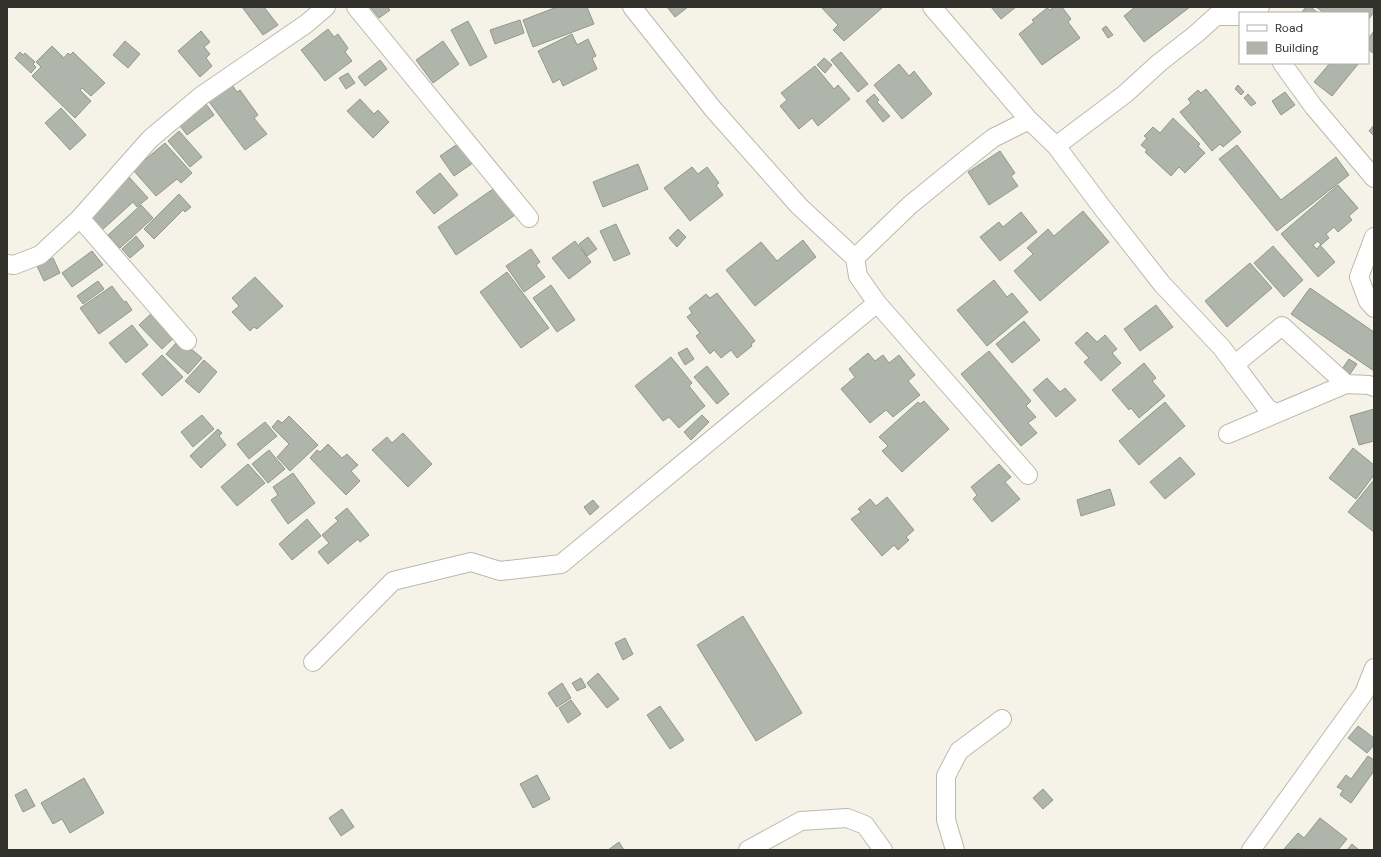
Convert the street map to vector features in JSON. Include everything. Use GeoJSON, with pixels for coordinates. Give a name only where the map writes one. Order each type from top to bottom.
{"type":"FeatureCollection","features":[{"type":"Feature","properties":{"kind":"street"},"geometry":{"type":"LineString","coordinates":[[7,264],[14,265],[40,255],[80,218],[150,139],[201,96],[306,24],[326,7]]}},
{"type":"Feature","properties":{"kind":"street"},"geometry":{"type":"LineString","coordinates":[[356,7],[529,218]]}},
{"type":"Feature","properties":{"kind":"street"},"geometry":{"type":"LineString","coordinates":[[632,7],[713,109],[794,200],[856,258],[858,276],[877,303],[1028,475]]}},
{"type":"Feature","properties":{"kind":"street"},"geometry":{"type":"LineString","coordinates":[[932,7],[1029,120],[1056,146],[1162,284],[1222,348],[1267,408],[1275,413]]}},
{"type":"Feature","properties":{"kind":"street"},"geometry":{"type":"LineString","coordinates":[[1056,146],[1125,94],[1159,63],[1216,16],[1239,16]]}},
{"type":"Feature","properties":{"kind":"street"},"geometry":{"type":"LineString","coordinates":[[1283,64],[1313,106],[1374,178]]}},
{"type":"Feature","properties":{"kind":"street"},"geometry":{"type":"LineString","coordinates":[[856,258],[910,205],[964,161],[993,138],[1029,120]]}},
{"type":"Feature","properties":{"kind":"street"},"geometry":{"type":"LineString","coordinates":[[80,218],[187,341]]}},
{"type":"Feature","properties":{"kind":"street"},"geometry":{"type":"LineString","coordinates":[[1374,237],[1359,277],[1368,301],[1374,308]]}},
{"type":"Feature","properties":{"kind":"street"},"geometry":{"type":"LineString","coordinates":[[314,662],[393,581],[471,562],[500,571],[561,564],[877,303]]}},
{"type":"Feature","properties":{"kind":"street"},"geometry":{"type":"LineString","coordinates":[[1234,365],[1282,326],[1346,384]]}},
{"type":"Feature","properties":{"kind":"street"},"geometry":{"type":"LineString","coordinates":[[1228,434],[1346,384],[1369,385],[1374,387]]}},
{"type":"Feature","properties":{"kind":"street"},"geometry":{"type":"LineString","coordinates":[[1251,850],[1369,698],[1374,668]]}},
{"type":"Feature","properties":{"kind":"street"},"geometry":{"type":"LineString","coordinates":[[955,850],[946,820],[946,776],[959,751],[1002,719]]}},
{"type":"Feature","properties":{"kind":"street"},"geometry":{"type":"LineString","coordinates":[[748,850],[801,821],[847,818],[865,825],[883,850]]}},
{"type":"Feature","properties":{"kind":"building"},"geometry":{"type":"Polygon","coordinates":[[[242,7],[264,7],[278,25],[263,35],[242,7]]]}},
{"type":"Feature","properties":{"kind":"building"},"geometry":{"type":"Polygon","coordinates":[[[370,7],[387,7],[390,10],[379,18],[370,7]]]}},
{"type":"Feature","properties":{"kind":"building"},"geometry":{"type":"Polygon","coordinates":[[[557,7],[587,7],[594,24],[533,47],[523,20],[557,7]]]}},
{"type":"Feature","properties":{"kind":"building"},"geometry":{"type":"Polygon","coordinates":[[[667,7],[688,7],[675,17],[667,7]]]}},
{"type":"Feature","properties":{"kind":"building"},"geometry":{"type":"Polygon","coordinates":[[[821,7],[882,8],[844,41],[833,30],[838,25],[821,7]]]}},
{"type":"Feature","properties":{"kind":"building"},"geometry":{"type":"Polygon","coordinates":[[[991,7],[1016,7],[1001,19],[991,7]]]}},
{"type":"Feature","properties":{"kind":"building"},"geometry":{"type":"Polygon","coordinates":[[[1054,7],[1062,7],[1071,19],[1068,22],[1080,38],[1042,65],[1019,34],[1034,22],[1032,20],[1047,8],[1050,10],[1054,7]]]}},
{"type":"Feature","properties":{"kind":"building"},"geometry":{"type":"Polygon","coordinates":[[[1135,7],[1190,7],[1144,42],[1124,16],[1135,7]]]}},
{"type":"Feature","properties":{"kind":"building"},"geometry":{"type":"Polygon","coordinates":[[[1306,7],[1311,7],[1317,12],[1302,12],[1306,7]]]}},
{"type":"Feature","properties":{"kind":"building"},"geometry":{"type":"Polygon","coordinates":[[[1316,7],[1374,7],[1374,12],[1369,19],[1369,12],[1323,12],[1316,7]]]}},
{"type":"Feature","properties":{"kind":"building"},"geometry":{"type":"Polygon","coordinates":[[[520,20],[524,33],[495,44],[490,30],[520,20]]]}},
{"type":"Feature","properties":{"kind":"building"},"geometry":{"type":"Polygon","coordinates":[[[468,21],[487,57],[470,66],[451,30],[468,21]]]}},
{"type":"Feature","properties":{"kind":"building"},"geometry":{"type":"Polygon","coordinates":[[[1106,26],[1113,35],[1108,38],[1102,29],[1106,26]]]}},
{"type":"Feature","properties":{"kind":"building"},"geometry":{"type":"Polygon","coordinates":[[[328,29],[334,37],[338,34],[348,48],[345,52],[352,61],[325,81],[301,50],[328,29]]]}},
{"type":"Feature","properties":{"kind":"building"},"geometry":{"type":"Polygon","coordinates":[[[201,31],[210,42],[204,47],[210,54],[206,58],[212,66],[200,77],[178,51],[201,31]]]}},
{"type":"Feature","properties":{"kind":"building"},"geometry":{"type":"Polygon","coordinates":[[[1374,31],[1374,54],[1369,50],[1369,38],[1374,31]]]}},
{"type":"Feature","properties":{"kind":"building"},"geometry":{"type":"Polygon","coordinates":[[[572,34],[577,45],[588,39],[596,56],[592,58],[597,69],[563,86],[560,79],[553,83],[538,51],[572,34]]]}},
{"type":"Feature","properties":{"kind":"building"},"geometry":{"type":"Polygon","coordinates":[[[125,41],[140,54],[128,68],[113,55],[125,41]]]}},
{"type":"Feature","properties":{"kind":"building"},"geometry":{"type":"Polygon","coordinates":[[[443,41],[459,64],[433,83],[416,60],[443,41]]]}},
{"type":"Feature","properties":{"kind":"building"},"geometry":{"type":"Polygon","coordinates":[[[52,46],[64,58],[68,53],[70,55],[73,52],[105,83],[91,96],[82,88],[80,90],[91,101],[75,118],[32,76],[41,67],[36,62],[52,46]]]}},
{"type":"Feature","properties":{"kind":"building"},"geometry":{"type":"Polygon","coordinates":[[[20,52],[23,55],[25,53],[35,62],[33,64],[36,67],[31,73],[15,58],[20,52]]]}},
{"type":"Feature","properties":{"kind":"building"},"geometry":{"type":"Polygon","coordinates":[[[841,52],[868,84],[858,92],[831,60],[841,52]]]}},
{"type":"Feature","properties":{"kind":"building"},"geometry":{"type":"Polygon","coordinates":[[[824,58],[832,65],[825,73],[817,65],[824,58]]]}},
{"type":"Feature","properties":{"kind":"building"},"geometry":{"type":"Polygon","coordinates":[[[380,60],[387,69],[365,86],[358,77],[380,60]]]}},
{"type":"Feature","properties":{"kind":"building"},"geometry":{"type":"Polygon","coordinates":[[[899,64],[909,76],[914,71],[932,94],[902,119],[874,85],[899,64]]]}},
{"type":"Feature","properties":{"kind":"building"},"geometry":{"type":"Polygon","coordinates":[[[1329,64],[1358,64],[1332,96],[1314,82],[1329,64]]]}},
{"type":"Feature","properties":{"kind":"building"},"geometry":{"type":"Polygon","coordinates":[[[815,66],[834,89],[838,85],[850,99],[818,126],[812,118],[799,129],[780,106],[787,100],[781,93],[815,66]]]}},
{"type":"Feature","properties":{"kind":"building"},"geometry":{"type":"Polygon","coordinates":[[[348,73],[355,83],[346,89],[339,78],[348,73]]]}},
{"type":"Feature","properties":{"kind":"building"},"geometry":{"type":"Polygon","coordinates":[[[230,82],[237,92],[240,90],[258,115],[254,118],[267,134],[245,150],[207,99],[230,82]]]}},
{"type":"Feature","properties":{"kind":"building"},"geometry":{"type":"Polygon","coordinates":[[[1238,85],[1244,92],[1241,95],[1235,89],[1238,85]]]}},
{"type":"Feature","properties":{"kind":"building"},"geometry":{"type":"Polygon","coordinates":[[[1206,89],[1241,132],[1223,147],[1220,144],[1212,151],[1180,112],[1191,103],[1188,99],[1198,90],[1201,93],[1206,89]]]}},
{"type":"Feature","properties":{"kind":"building"},"geometry":{"type":"Polygon","coordinates":[[[1285,92],[1295,105],[1281,115],[1272,101],[1285,92]]]}},
{"type":"Feature","properties":{"kind":"building"},"geometry":{"type":"Polygon","coordinates":[[[874,94],[879,100],[877,102],[890,116],[883,122],[866,101],[874,94]]]}},
{"type":"Feature","properties":{"kind":"building"},"geometry":{"type":"Polygon","coordinates":[[[1248,94],[1256,103],[1251,106],[1244,98],[1248,94]]]}},
{"type":"Feature","properties":{"kind":"building"},"geometry":{"type":"Polygon","coordinates":[[[360,99],[374,114],[378,110],[389,122],[373,138],[347,111],[360,99]]]}},
{"type":"Feature","properties":{"kind":"building"},"geometry":{"type":"Polygon","coordinates":[[[204,101],[214,115],[187,135],[177,122],[204,101]]]}},
{"type":"Feature","properties":{"kind":"building"},"geometry":{"type":"Polygon","coordinates":[[[61,108],[86,135],[70,150],[45,123],[61,108]]]}},
{"type":"Feature","properties":{"kind":"building"},"geometry":{"type":"Polygon","coordinates":[[[1173,118],[1200,144],[1198,146],[1205,153],[1185,173],[1179,167],[1171,176],[1145,152],[1147,150],[1141,145],[1147,138],[1144,136],[1153,127],[1160,133],[1173,118]]]}},
{"type":"Feature","properties":{"kind":"building"},"geometry":{"type":"Polygon","coordinates":[[[1374,125],[1374,136],[1369,131],[1374,125]]]}},
{"type":"Feature","properties":{"kind":"building"},"geometry":{"type":"Polygon","coordinates":[[[179,131],[202,157],[190,167],[168,141],[179,131]]]}},
{"type":"Feature","properties":{"kind":"building"},"geometry":{"type":"Polygon","coordinates":[[[165,143],[192,173],[181,183],[177,179],[156,196],[133,170],[165,143]]]}},
{"type":"Feature","properties":{"kind":"building"},"geometry":{"type":"Polygon","coordinates":[[[459,143],[473,163],[454,176],[440,156],[459,143]]]}},
{"type":"Feature","properties":{"kind":"building"},"geometry":{"type":"Polygon","coordinates":[[[1237,145],[1281,200],[1336,157],[1349,175],[1277,231],[1219,159],[1237,145]]]}},
{"type":"Feature","properties":{"kind":"building"},"geometry":{"type":"Polygon","coordinates":[[[1000,151],[1015,173],[1011,176],[1018,186],[989,205],[968,172],[1000,151]]]}},
{"type":"Feature","properties":{"kind":"building"},"geometry":{"type":"Polygon","coordinates":[[[638,164],[648,189],[603,207],[593,182],[638,164]]]}},
{"type":"Feature","properties":{"kind":"building"},"geometry":{"type":"Polygon","coordinates":[[[692,167],[698,174],[707,167],[719,183],[716,185],[723,195],[690,221],[664,188],[692,167]]]}},
{"type":"Feature","properties":{"kind":"building"},"geometry":{"type":"Polygon","coordinates":[[[440,173],[458,195],[434,214],[416,192],[440,173]]]}},
{"type":"Feature","properties":{"kind":"building"},"geometry":{"type":"Polygon","coordinates":[[[129,177],[148,198],[137,207],[133,202],[101,231],[87,216],[129,177]]]}},
{"type":"Feature","properties":{"kind":"building"},"geometry":{"type":"Polygon","coordinates":[[[1338,185],[1358,208],[1349,216],[1352,220],[1338,232],[1334,227],[1326,234],[1329,238],[1321,245],[1318,241],[1313,245],[1317,249],[1320,245],[1335,262],[1318,277],[1281,234],[1338,185]]]}},
{"type":"Feature","properties":{"kind":"building"},"geometry":{"type":"Polygon","coordinates":[[[496,187],[515,215],[456,255],[438,227],[496,187]]]}},
{"type":"Feature","properties":{"kind":"building"},"geometry":{"type":"Polygon","coordinates":[[[179,194],[191,207],[185,212],[183,210],[154,239],[144,229],[179,194]]]}},
{"type":"Feature","properties":{"kind":"building"},"geometry":{"type":"Polygon","coordinates":[[[141,205],[153,218],[120,248],[108,235],[141,205]]]}},
{"type":"Feature","properties":{"kind":"building"},"geometry":{"type":"Polygon","coordinates":[[[1083,211],[1109,242],[1040,301],[1014,271],[1033,254],[1027,248],[1048,229],[1054,236],[1083,211]]]}},
{"type":"Feature","properties":{"kind":"building"},"geometry":{"type":"Polygon","coordinates":[[[1021,212],[1037,232],[1000,261],[980,237],[999,222],[1003,227],[1021,212]]]}},
{"type":"Feature","properties":{"kind":"building"},"geometry":{"type":"Polygon","coordinates":[[[616,224],[630,254],[614,261],[600,231],[616,224]]]}},
{"type":"Feature","properties":{"kind":"building"},"geometry":{"type":"Polygon","coordinates":[[[678,229],[686,237],[677,247],[669,238],[678,229]]]}},
{"type":"Feature","properties":{"kind":"building"},"geometry":{"type":"Polygon","coordinates":[[[136,236],[144,246],[130,258],[122,249],[136,236]]]}},
{"type":"Feature","properties":{"kind":"building"},"geometry":{"type":"Polygon","coordinates":[[[588,237],[597,249],[587,256],[579,244],[588,237]]]}},
{"type":"Feature","properties":{"kind":"building"},"geometry":{"type":"Polygon","coordinates":[[[803,240],[816,257],[755,306],[726,270],[761,242],[777,261],[803,240]]]}},
{"type":"Feature","properties":{"kind":"building"},"geometry":{"type":"Polygon","coordinates":[[[575,241],[591,262],[569,279],[552,258],[575,241]]]}},
{"type":"Feature","properties":{"kind":"building"},"geometry":{"type":"Polygon","coordinates":[[[1273,246],[1303,280],[1284,297],[1254,263],[1273,246]]]}},
{"type":"Feature","properties":{"kind":"building"},"geometry":{"type":"Polygon","coordinates":[[[531,249],[540,262],[536,265],[545,277],[524,292],[506,266],[531,249]]]}},
{"type":"Feature","properties":{"kind":"building"},"geometry":{"type":"Polygon","coordinates":[[[92,251],[103,265],[72,287],[62,273],[92,251]]]}},
{"type":"Feature","properties":{"kind":"building"},"geometry":{"type":"Polygon","coordinates":[[[53,258],[60,273],[44,281],[37,266],[53,258]]]}},
{"type":"Feature","properties":{"kind":"building"},"geometry":{"type":"Polygon","coordinates":[[[1250,263],[1272,288],[1227,327],[1205,301],[1250,263]]]}},
{"type":"Feature","properties":{"kind":"building"},"geometry":{"type":"Polygon","coordinates":[[[507,272],[549,328],[521,348],[480,292],[507,272]]]}},
{"type":"Feature","properties":{"kind":"building"},"geometry":{"type":"Polygon","coordinates":[[[255,277],[283,306],[257,329],[254,327],[250,331],[232,312],[239,306],[232,298],[255,277]]]}},
{"type":"Feature","properties":{"kind":"building"},"geometry":{"type":"Polygon","coordinates":[[[994,280],[1007,297],[1012,293],[1028,312],[987,346],[957,310],[994,280]]]}},
{"type":"Feature","properties":{"kind":"building"},"geometry":{"type":"Polygon","coordinates":[[[98,281],[104,289],[83,304],[77,296],[98,281]]]}},
{"type":"Feature","properties":{"kind":"building"},"geometry":{"type":"Polygon","coordinates":[[[551,285],[575,320],[557,332],[533,298],[551,285]]]}},
{"type":"Feature","properties":{"kind":"building"},"geometry":{"type":"Polygon","coordinates":[[[112,286],[132,310],[99,334],[80,308],[112,286]]]}},
{"type":"Feature","properties":{"kind":"building"},"geometry":{"type":"Polygon","coordinates":[[[1310,288],[1374,332],[1374,371],[1291,314],[1310,288]]]}},
{"type":"Feature","properties":{"kind":"building"},"geometry":{"type":"Polygon","coordinates":[[[717,293],[755,341],[751,344],[752,346],[737,358],[731,350],[721,358],[714,350],[710,354],[696,336],[700,333],[687,317],[692,313],[689,308],[706,294],[710,298],[717,293]]]}},
{"type":"Feature","properties":{"kind":"building"},"geometry":{"type":"Polygon","coordinates":[[[1156,305],[1173,327],[1140,351],[1124,329],[1156,305]]]}},
{"type":"Feature","properties":{"kind":"building"},"geometry":{"type":"Polygon","coordinates":[[[153,312],[176,336],[162,349],[139,325],[153,312]]]}},
{"type":"Feature","properties":{"kind":"building"},"geometry":{"type":"Polygon","coordinates":[[[1024,321],[1040,340],[1012,363],[996,344],[1024,321]]]}},
{"type":"Feature","properties":{"kind":"building"},"geometry":{"type":"Polygon","coordinates":[[[132,325],[148,345],[126,363],[109,343],[132,325]]]}},
{"type":"Feature","properties":{"kind":"building"},"geometry":{"type":"Polygon","coordinates":[[[1087,332],[1097,342],[1105,335],[1117,349],[1112,353],[1121,363],[1101,381],[1084,362],[1089,358],[1075,343],[1087,332]]]}},
{"type":"Feature","properties":{"kind":"building"},"geometry":{"type":"Polygon","coordinates":[[[177,342],[187,351],[190,348],[202,358],[188,374],[166,354],[177,342]]]}},
{"type":"Feature","properties":{"kind":"building"},"geometry":{"type":"Polygon","coordinates":[[[687,348],[694,359],[685,365],[678,353],[687,348]]]}},
{"type":"Feature","properties":{"kind":"building"},"geometry":{"type":"Polygon","coordinates":[[[989,351],[1031,401],[1026,406],[1036,417],[1028,423],[1037,433],[1021,446],[961,374],[989,351]]]}},
{"type":"Feature","properties":{"kind":"building"},"geometry":{"type":"Polygon","coordinates":[[[868,353],[875,361],[883,355],[889,363],[899,355],[915,375],[908,381],[920,395],[893,417],[886,410],[870,423],[841,389],[855,377],[849,369],[868,353]]]}},
{"type":"Feature","properties":{"kind":"building"},"geometry":{"type":"Polygon","coordinates":[[[162,355],[183,377],[162,396],[142,374],[162,355]]]}},
{"type":"Feature","properties":{"kind":"building"},"geometry":{"type":"Polygon","coordinates":[[[671,357],[692,383],[689,386],[705,406],[679,428],[669,417],[663,421],[635,386],[671,357]]]}},
{"type":"Feature","properties":{"kind":"building"},"geometry":{"type":"Polygon","coordinates":[[[1349,359],[1357,364],[1350,374],[1342,369],[1349,359]]]}},
{"type":"Feature","properties":{"kind":"building"},"geometry":{"type":"Polygon","coordinates":[[[204,360],[217,372],[199,393],[185,381],[204,360]]]}},
{"type":"Feature","properties":{"kind":"building"},"geometry":{"type":"Polygon","coordinates":[[[1144,363],[1156,378],[1152,381],[1165,396],[1139,418],[1131,408],[1129,410],[1112,390],[1144,363]]]}},
{"type":"Feature","properties":{"kind":"building"},"geometry":{"type":"Polygon","coordinates":[[[707,366],[729,394],[717,404],[694,377],[707,366]]]}},
{"type":"Feature","properties":{"kind":"building"},"geometry":{"type":"Polygon","coordinates":[[[1047,378],[1060,392],[1065,388],[1076,400],[1056,417],[1033,390],[1047,378]]]}},
{"type":"Feature","properties":{"kind":"building"},"geometry":{"type":"Polygon","coordinates":[[[924,401],[949,429],[902,472],[882,451],[888,446],[879,437],[918,402],[920,404],[924,401]]]}},
{"type":"Feature","properties":{"kind":"building"},"geometry":{"type":"Polygon","coordinates":[[[1165,402],[1185,426],[1139,465],[1119,441],[1165,402]]]}},
{"type":"Feature","properties":{"kind":"building"},"geometry":{"type":"Polygon","coordinates":[[[1374,409],[1374,441],[1359,445],[1350,416],[1374,409]]]}},
{"type":"Feature","properties":{"kind":"building"},"geometry":{"type":"Polygon","coordinates":[[[202,415],[214,429],[193,447],[181,432],[202,415]]]}},
{"type":"Feature","properties":{"kind":"building"},"geometry":{"type":"Polygon","coordinates":[[[702,415],[709,422],[691,440],[684,432],[702,415]]]}},
{"type":"Feature","properties":{"kind":"building"},"geometry":{"type":"Polygon","coordinates":[[[289,416],[318,445],[290,471],[277,457],[289,444],[272,427],[278,420],[282,423],[289,416]]]}},
{"type":"Feature","properties":{"kind":"building"},"geometry":{"type":"Polygon","coordinates":[[[265,422],[277,436],[249,459],[237,444],[265,422]]]}},
{"type":"Feature","properties":{"kind":"building"},"geometry":{"type":"Polygon","coordinates":[[[218,429],[222,433],[219,436],[226,445],[201,468],[190,456],[218,429]]]}},
{"type":"Feature","properties":{"kind":"building"},"geometry":{"type":"Polygon","coordinates":[[[403,433],[432,464],[408,487],[372,450],[387,437],[392,443],[403,433]]]}},
{"type":"Feature","properties":{"kind":"building"},"geometry":{"type":"Polygon","coordinates":[[[328,444],[342,458],[347,454],[358,465],[351,471],[360,481],[346,495],[310,458],[317,450],[320,452],[328,444]]]}},
{"type":"Feature","properties":{"kind":"building"},"geometry":{"type":"Polygon","coordinates":[[[1353,448],[1374,465],[1374,475],[1356,499],[1329,478],[1353,448]]]}},
{"type":"Feature","properties":{"kind":"building"},"geometry":{"type":"Polygon","coordinates":[[[269,450],[285,469],[268,483],[252,464],[269,450]]]}},
{"type":"Feature","properties":{"kind":"building"},"geometry":{"type":"Polygon","coordinates":[[[1180,457],[1195,474],[1165,499],[1150,482],[1180,457]]]}},
{"type":"Feature","properties":{"kind":"building"},"geometry":{"type":"Polygon","coordinates":[[[248,464],[265,483],[237,506],[221,487],[248,464]]]}},
{"type":"Feature","properties":{"kind":"building"},"geometry":{"type":"Polygon","coordinates":[[[999,464],[1011,477],[1005,482],[1020,499],[992,522],[973,499],[977,495],[971,487],[999,464]]]}},
{"type":"Feature","properties":{"kind":"building"},"geometry":{"type":"Polygon","coordinates":[[[293,473],[315,503],[288,524],[271,500],[278,495],[273,487],[293,473]]]}},
{"type":"Feature","properties":{"kind":"building"},"geometry":{"type":"Polygon","coordinates":[[[1373,481],[1374,482],[1374,532],[1348,512],[1373,481]]]}},
{"type":"Feature","properties":{"kind":"building"},"geometry":{"type":"Polygon","coordinates":[[[1110,489],[1115,505],[1081,516],[1077,500],[1110,489]]]}},
{"type":"Feature","properties":{"kind":"building"},"geometry":{"type":"Polygon","coordinates":[[[887,497],[914,530],[906,537],[909,540],[898,550],[894,545],[882,556],[851,519],[861,512],[858,509],[870,499],[876,506],[887,497]]]}},
{"type":"Feature","properties":{"kind":"building"},"geometry":{"type":"Polygon","coordinates":[[[593,500],[599,507],[590,515],[584,507],[593,500]]]}},
{"type":"Feature","properties":{"kind":"building"},"geometry":{"type":"Polygon","coordinates":[[[347,508],[369,535],[360,542],[358,539],[328,564],[318,552],[329,543],[322,535],[338,521],[335,518],[347,508]]]}},
{"type":"Feature","properties":{"kind":"building"},"geometry":{"type":"Polygon","coordinates":[[[307,519],[321,536],[292,560],[279,544],[307,519]]]}},
{"type":"Feature","properties":{"kind":"building"},"geometry":{"type":"Polygon","coordinates":[[[743,616],[802,713],[756,741],[697,645],[743,616]]]}},
{"type":"Feature","properties":{"kind":"building"},"geometry":{"type":"Polygon","coordinates":[[[625,638],[633,654],[623,660],[615,643],[625,638]]]}},
{"type":"Feature","properties":{"kind":"building"},"geometry":{"type":"Polygon","coordinates":[[[598,673],[619,699],[607,708],[587,683],[598,673]]]}},
{"type":"Feature","properties":{"kind":"building"},"geometry":{"type":"Polygon","coordinates":[[[581,678],[586,687],[577,691],[572,683],[581,678]]]}},
{"type":"Feature","properties":{"kind":"building"},"geometry":{"type":"Polygon","coordinates":[[[562,683],[571,698],[557,707],[548,693],[562,683]]]}},
{"type":"Feature","properties":{"kind":"building"},"geometry":{"type":"Polygon","coordinates":[[[571,700],[581,714],[568,723],[559,708],[571,700]]]}},
{"type":"Feature","properties":{"kind":"building"},"geometry":{"type":"Polygon","coordinates":[[[660,706],[684,740],[670,749],[647,715],[660,706]]]}},
{"type":"Feature","properties":{"kind":"building"},"geometry":{"type":"Polygon","coordinates":[[[1358,726],[1374,738],[1374,745],[1367,753],[1348,738],[1358,726]]]}},
{"type":"Feature","properties":{"kind":"building"},"geometry":{"type":"Polygon","coordinates":[[[1368,756],[1374,760],[1374,771],[1351,803],[1340,795],[1343,790],[1337,787],[1346,775],[1351,779],[1368,756]]]}},
{"type":"Feature","properties":{"kind":"building"},"geometry":{"type":"Polygon","coordinates":[[[537,775],[550,799],[533,808],[520,784],[537,775]]]}},
{"type":"Feature","properties":{"kind":"building"},"geometry":{"type":"Polygon","coordinates":[[[84,778],[104,813],[70,833],[62,819],[53,824],[41,803],[84,778]]]}},
{"type":"Feature","properties":{"kind":"building"},"geometry":{"type":"Polygon","coordinates":[[[26,789],[35,806],[23,812],[15,795],[26,789]]]}},
{"type":"Feature","properties":{"kind":"building"},"geometry":{"type":"Polygon","coordinates":[[[1043,789],[1053,800],[1043,809],[1033,798],[1043,789]]]}},
{"type":"Feature","properties":{"kind":"building"},"geometry":{"type":"Polygon","coordinates":[[[342,809],[354,827],[341,836],[329,818],[342,809]]]}},
{"type":"Feature","properties":{"kind":"building"},"geometry":{"type":"Polygon","coordinates":[[[1320,818],[1347,839],[1338,850],[1284,849],[1298,833],[1304,838],[1320,818]]]}},
{"type":"Feature","properties":{"kind":"building"},"geometry":{"type":"Polygon","coordinates":[[[619,842],[624,850],[608,850],[619,842]]]}},
{"type":"Feature","properties":{"kind":"building"},"geometry":{"type":"Polygon","coordinates":[[[1352,844],[1359,850],[1347,850],[1352,844]]]}}]}
